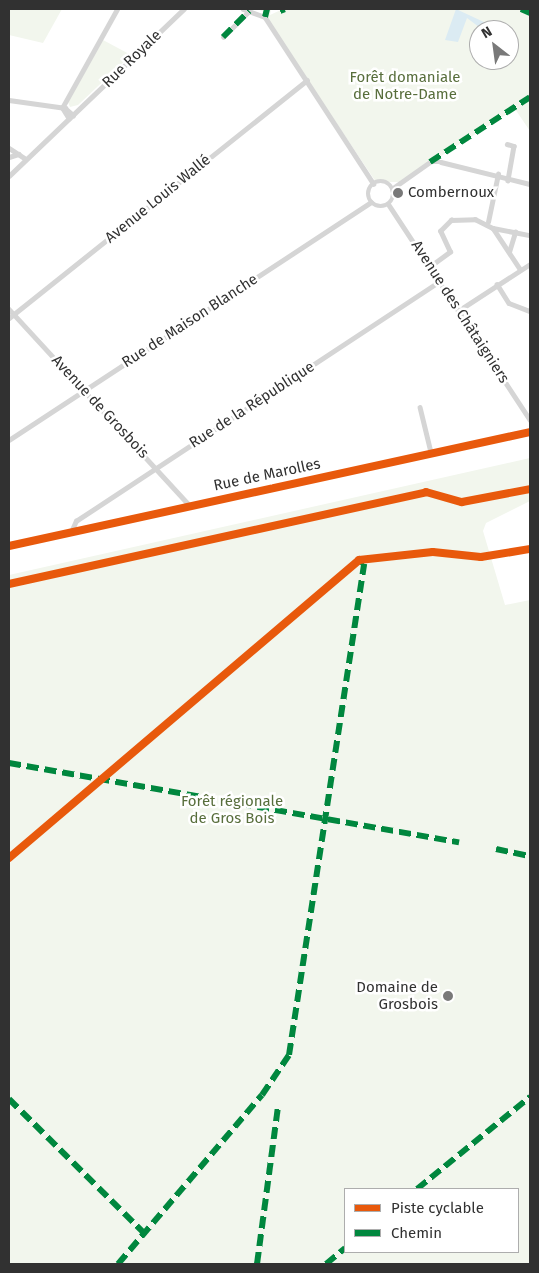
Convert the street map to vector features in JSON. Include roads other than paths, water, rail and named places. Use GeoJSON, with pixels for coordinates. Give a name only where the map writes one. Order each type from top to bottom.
{"type":"FeatureCollection","features":[{"type":"Feature","properties":{"kind":"street"},"geometry":{"type":"LineString","coordinates":[[60,127],[63,116],[62,108],[117,9]]}},
{"type":"Feature","properties":{"kind":"street","name":"Rue Royale"},"geometry":{"type":"LineString","coordinates":[[9,176],[70,115],[80,109],[184,9]]}},
{"type":"Feature","properties":{"kind":"street"},"geometry":{"type":"LineString","coordinates":[[243,9],[265,17],[374,184]]}},
{"type":"Feature","properties":{"kind":"street"},"geometry":{"type":"LineString","coordinates":[[223,37],[249,11]]}},
{"type":"Feature","properties":{"kind":"street","name":"Avenue Louis Wallé"},"geometry":{"type":"LineString","coordinates":[[11,316],[307,80]]}},
{"type":"Feature","properties":{"kind":"street"},"geometry":{"type":"LineString","coordinates":[[9,100],[62,108],[70,115]]}},
{"type":"Feature","properties":{"kind":"street"},"geometry":{"type":"LineString","coordinates":[[63,116],[70,115]]}},
{"type":"Feature","properties":{"kind":"street","name":"Rue Royale"},"geometry":{"type":"LineString","coordinates":[[63,116],[70,115]]}},
{"type":"Feature","properties":{"kind":"street"},"geometry":{"type":"LineString","coordinates":[[507,144],[514,146],[508,180]]}},
{"type":"Feature","properties":{"kind":"street"},"geometry":{"type":"LineString","coordinates":[[9,148],[26,159]]}},
{"type":"Feature","properties":{"kind":"street"},"geometry":{"type":"LineString","coordinates":[[9,157],[19,154]]}},
{"type":"Feature","properties":{"kind":"street"},"geometry":{"type":"LineString","coordinates":[[393,188],[382,181],[374,184],[368,194],[371,202],[389,205],[393,188],[430,162],[498,174],[508,180],[530,184]]}},
{"type":"Feature","properties":{"kind":"street"},"geometry":{"type":"LineString","coordinates":[[488,222],[498,174]]}},
{"type":"Feature","properties":{"kind":"street","name":"Rue de Maison Blanche"},"geometry":{"type":"LineString","coordinates":[[9,440],[371,202]]}},
{"type":"Feature","properties":{"kind":"street","name":"Avenue des Châtaigniers"},"geometry":{"type":"LineString","coordinates":[[389,205],[530,420]]}},
{"type":"Feature","properties":{"kind":"street"},"geometry":{"type":"LineString","coordinates":[[429,267],[450,252],[440,232],[443,225],[465,217],[488,222],[520,268]]}},
{"type":"Feature","properties":{"kind":"street"},"geometry":{"type":"LineString","coordinates":[[492,228],[530,235]]}},
{"type":"Feature","properties":{"kind":"street"},"geometry":{"type":"LineString","coordinates":[[509,252],[515,232]]}},
{"type":"Feature","properties":{"kind":"street"},"geometry":{"type":"LineString","coordinates":[[458,311],[520,268],[530,264]]}},
{"type":"Feature","properties":{"kind":"street","name":"Rue de la République"},"geometry":{"type":"LineString","coordinates":[[71,532],[76,521],[439,282]]}},
{"type":"Feature","properties":{"kind":"street"},"geometry":{"type":"LineString","coordinates":[[497,284],[509,303],[530,311]]}},
{"type":"Feature","properties":{"kind":"street","name":"Avenue de Grosbois"},"geometry":{"type":"LineString","coordinates":[[9,310],[11,316],[84,390],[190,506]]}},
{"type":"Feature","properties":{"kind":"street"},"geometry":{"type":"LineString","coordinates":[[420,407],[431,452]]}},
{"type":"Feature","properties":{"kind":"street","name":"Rue de Marolles"},"geometry":{"type":"LineString","coordinates":[[9,546],[431,452],[530,432]]}},
{"type":"Feature","properties":{"kind":"place","name":"Combernoux"},"geometry":{"type":"Point","coordinates":[398,193]}},
{"type":"Feature","properties":{"kind":"place","name":"Domaine de Grosbois"},"geometry":{"type":"Point","coordinates":[448,996]}},
{"type":"Feature","properties":{"kind":"park label","name":"Forêt domaniale de Notre-Dame"},"geometry":{"type":"Point","coordinates":[405,86]}},
{"type":"Feature","properties":{"kind":"park label","name":"Forêt régionale de Gros Bois"},"geometry":{"type":"Point","coordinates":[232,810]}}]}
